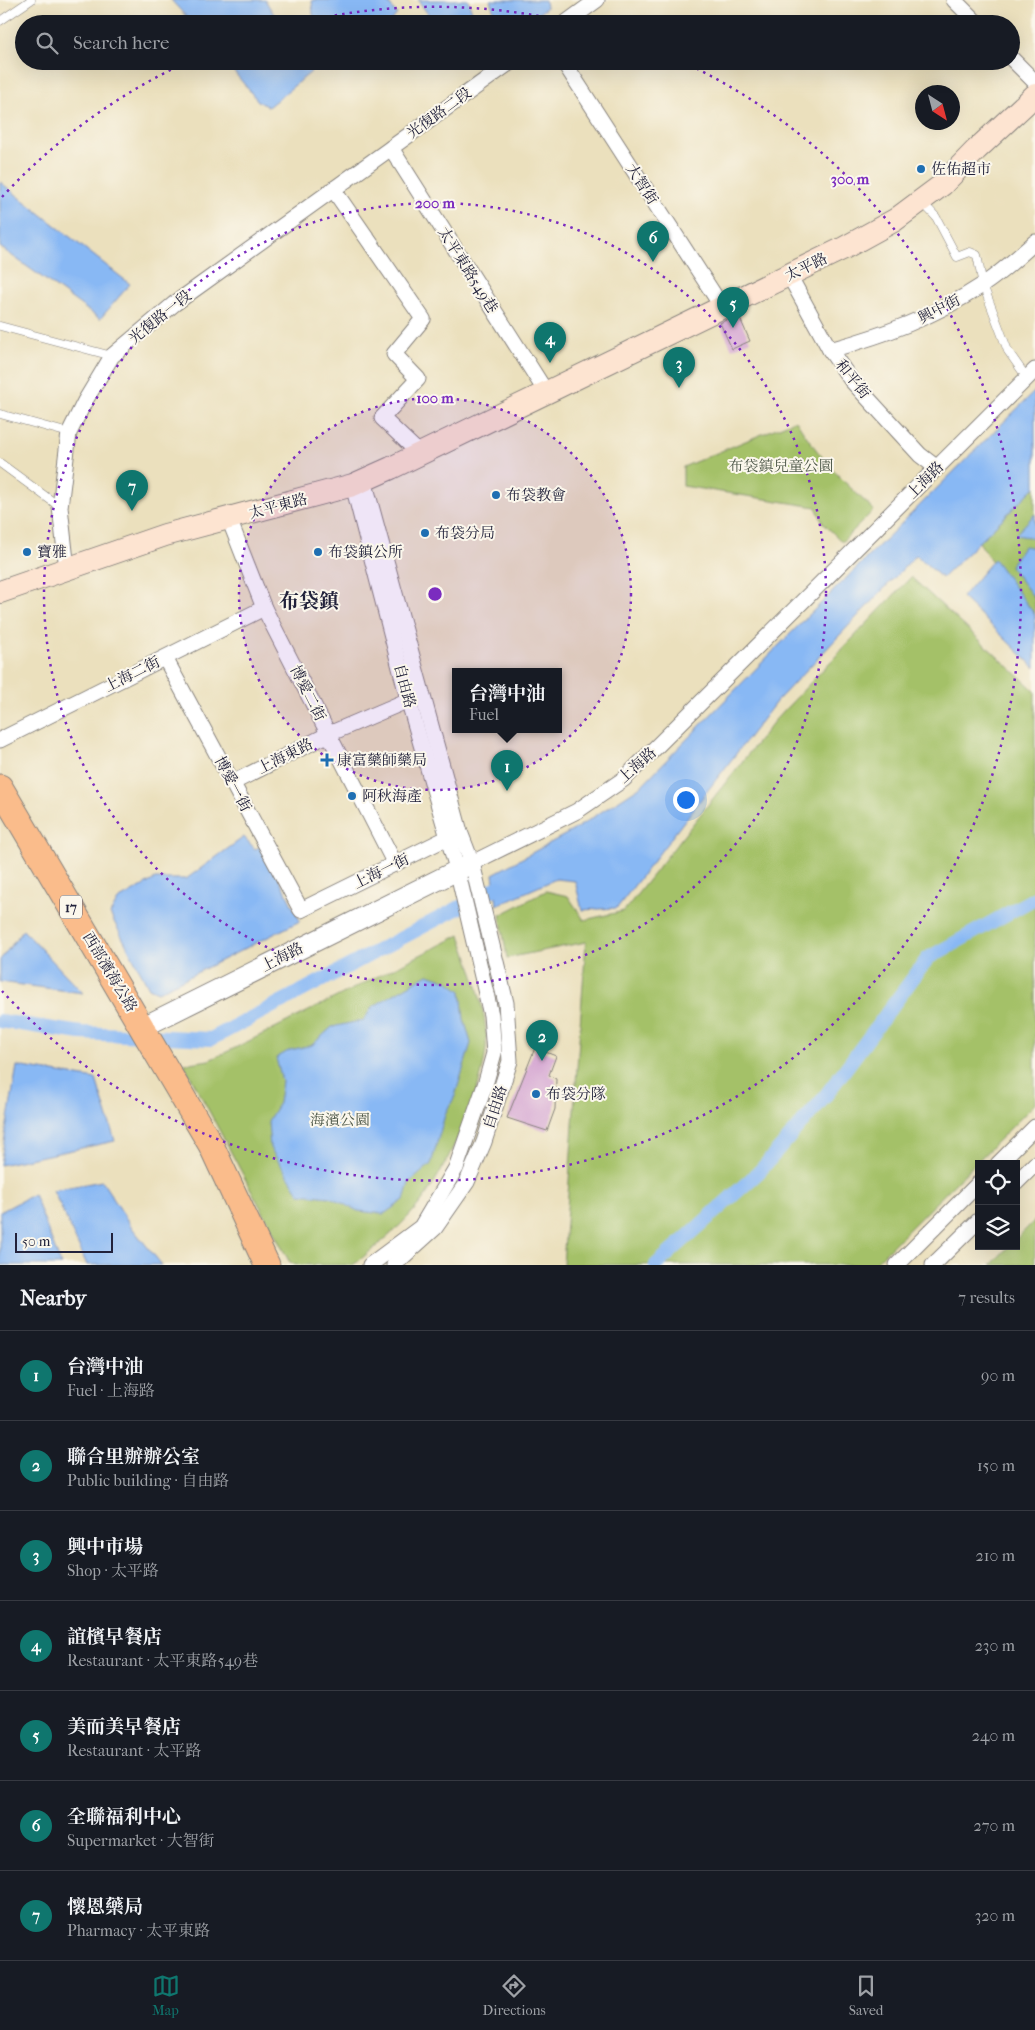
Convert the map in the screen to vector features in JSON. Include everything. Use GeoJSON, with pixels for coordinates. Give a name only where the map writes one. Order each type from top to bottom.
{"type":"FeatureCollection","features":[{"type":"Feature","properties":{"kind":"main road","name":"太平路"},"geometry":{"type":"LineString","coordinates":[[546,392],[844,248],[895,220],[942,185],[976,150],[1035,95]]}},
{"type":"Feature","properties":{"kind":"main road","name":"太平東路"},"geometry":{"type":"LineString","coordinates":[[0,592],[164,535],[358,483],[546,392]]}},
{"type":"Feature","properties":{"kind":"main road","name":"西部濱海公路"},"geometry":{"type":"LineString","coordinates":[[0,787],[143,1027]]}},
{"type":"Feature","properties":{"kind":"main road","name":"17"},"geometry":{"type":"LineString","coordinates":[[143,1027],[211,1145],[267,1265]]}},
{"type":"Feature","properties":{"kind":"street"},"geometry":{"type":"LineString","coordinates":[[577,15],[598,0]]}},
{"type":"Feature","properties":{"kind":"street"},"geometry":{"type":"LineString","coordinates":[[954,0],[969,15]]}},
{"type":"Feature","properties":{"kind":"street"},"geometry":{"type":"LineString","coordinates":[[1020,67],[1035,82]]}},
{"type":"Feature","properties":{"kind":"street","name":"光復路二段"},"geometry":{"type":"LineString","coordinates":[[391,148],[499,70]]}},
{"type":"Feature","properties":{"kind":"street","name":"大智街"},"geometry":{"type":"LineString","coordinates":[[569,70],[722,307]]}},
{"type":"Feature","properties":{"kind":"street","name":"光復路一段"},"geometry":{"type":"LineString","coordinates":[[66,568],[60,507],[68,434],[112,356],[174,304],[391,148]]}},
{"type":"Feature","properties":{"kind":"street","name":"太平東路549巷"},"geometry":{"type":"LineString","coordinates":[[391,148],[546,392]]}},
{"type":"Feature","properties":{"kind":"street"},"geometry":{"type":"LineString","coordinates":[[333,189],[423,319],[394,354],[418,378],[382,418],[419,453]]}},
{"type":"Feature","properties":{"kind":"street","name":"興中街"},"geometry":{"type":"LineString","coordinates":[[830,350],[902,328],[938,312],[983,285],[1035,242]]}},
{"type":"Feature","properties":{"kind":"street","name":"和平街"},"geometry":{"type":"LineString","coordinates":[[789,275],[830,350],[851,380],[920,455],[937,468]]}},
{"type":"Feature","properties":{"kind":"street","name":"上海路"},"geometry":{"type":"LineString","coordinates":[[143,1027],[466,874],[577,811],[624,779],[1031,374]]}},
{"type":"Feature","properties":{"kind":"street","name":"自由路"},"geometry":{"type":"LineString","coordinates":[[358,483],[454,835],[466,874],[486,920],[506,1003],[510,1061],[484,1142],[467,1182],[436,1228],[394,1265]]}},
{"type":"Feature","properties":{"kind":"street","name":"博愛二街"},"geometry":{"type":"LineString","coordinates":[[228,519],[264,608],[328,734],[400,861]]}},
{"type":"Feature","properties":{"kind":"street","name":"上海二街"},"geometry":{"type":"LineString","coordinates":[[0,740],[264,608]]}},
{"type":"Feature","properties":{"kind":"street","name":"博愛一街"},"geometry":{"type":"LineString","coordinates":[[165,658],[302,910]]}},
{"type":"Feature","properties":{"kind":"street","name":"上海東路"},"geometry":{"type":"LineString","coordinates":[[232,783],[328,734],[415,697]]}},
{"type":"Feature","properties":{"kind":"street","name":"上海一街"},"geometry":{"type":"LineString","coordinates":[[302,910],[454,835]]}},
{"type":"Feature","properties":{"kind":"street","name":"自由路"},"geometry":{"type":"LineString","coordinates":[[370,1265],[421,1227],[456,1168],[485,1085],[494,1052],[491,1015],[471,926],[466,874]]}},
{"type":"Feature","properties":{"kind":"street"},"geometry":{"type":"LineString","coordinates":[[1002,1160],[1035,1127]]}},
{"type":"Feature","properties":{"kind":"street"},"geometry":{"type":"LineString","coordinates":[[1020,1179],[1035,1164]]}},
{"type":"Feature","properties":{"kind":"street"},"geometry":{"type":"LineString","coordinates":[[897,1265],[975,1187]]}},
{"type":"Feature","properties":{"kind":"street"},"geometry":{"type":"LineString","coordinates":[[933,1265],[975,1224]]}},
{"type":"Feature","properties":{"kind":"lane"},"geometry":{"type":"LineString","coordinates":[[0,20],[31,0]]}},
{"type":"Feature","properties":{"kind":"lane"},"geometry":{"type":"LineString","coordinates":[[921,200],[936,216],[957,257],[970,252],[977,255],[983,285],[1008,351],[1031,374]]}},
{"type":"Feature","properties":{"kind":"lane"},"geometry":{"type":"LineString","coordinates":[[0,326],[112,356]]}},
{"type":"Feature","properties":{"kind":"lane"},"geometry":{"type":"LineString","coordinates":[[0,414],[68,434]]}},
{"type":"Feature","properties":{"kind":"lane"},"geometry":{"type":"LineString","coordinates":[[0,463],[60,507]]}},
{"type":"Feature","properties":{"kind":"green space","name":"布袋鎮兒童公園"},"geometry":{"type":"Polygon","coordinates":[[[796,420],[813,446],[832,468],[874,510],[842,542],[823,523],[816,507],[683,486],[683,467],[796,420]]]}},
{"type":"Feature","properties":{"kind":"green space"},"geometry":{"type":"Polygon","coordinates":[[[1035,487],[1035,628],[979,542],[1035,487]]]}},
{"type":"Feature","properties":{"kind":"green space"},"geometry":{"type":"Polygon","coordinates":[[[911,577],[1035,691],[1035,1104],[979,1160],[975,1160],[975,1164],[873,1265],[563,1265],[586,942],[507,958],[500,915],[546,891],[568,896],[584,920],[624,911],[775,720],[911,577]]]}},
{"type":"Feature","properties":{"kind":"green space","name":"海濱公園"},"geometry":{"type":"Polygon","coordinates":[[[460,935],[482,1006],[485,1021],[486,1049],[472,1105],[445,1163],[426,1195],[414,1210],[395,1230],[357,1262],[352,1265],[295,1265],[289,1261],[184,1064],[209,1060],[233,1049],[460,935]]]}},
{"type":"Feature","properties":{"kind":"green space"},"geometry":{"type":"Polygon","coordinates":[[[1035,1220],[1035,1265],[991,1265],[1005,1250],[1020,1250],[1020,1235],[1035,1220]]]}},
{"type":"Feature","properties":{"kind":"water"},"geometry":{"type":"Polygon","coordinates":[[[171,0],[265,0],[274,15],[185,15],[171,0]]]}},
{"type":"Feature","properties":{"kind":"water"},"geometry":{"type":"Polygon","coordinates":[[[312,0],[386,0],[397,14],[396,15],[313,15],[312,0]]]}},
{"type":"Feature","properties":{"kind":"water"},"geometry":{"type":"Polygon","coordinates":[[[418,0],[468,0],[473,15],[429,15],[418,0]]]}},
{"type":"Feature","properties":{"kind":"water"},"geometry":{"type":"Polygon","coordinates":[[[490,0],[545,0],[546,8],[536,15],[495,15],[490,0]]]}},
{"type":"Feature","properties":{"kind":"water"},"geometry":{"type":"Polygon","coordinates":[[[232,70],[310,70],[311,72],[268,107],[258,101],[232,70]]]}},
{"type":"Feature","properties":{"kind":"water"},"geometry":{"type":"Polygon","coordinates":[[[0,182],[130,284],[100,319],[0,247],[0,182]]]}},
{"type":"Feature","properties":{"kind":"water"},"geometry":{"type":"Polygon","coordinates":[[[1035,391],[1035,487],[942,578],[916,555],[776,702],[617,908],[582,910],[575,881],[556,879],[497,905],[493,874],[572,831],[641,786],[791,633],[1035,391]]]}},
{"type":"Feature","properties":{"kind":"water"},"geometry":{"type":"Polygon","coordinates":[[[1035,514],[1035,538],[1015,535],[1035,514]]]}},
{"type":"Feature","properties":{"kind":"water"},"geometry":{"type":"Polygon","coordinates":[[[1024,546],[1035,548],[1035,599],[1010,566],[1024,546]]]}},
{"type":"Feature","properties":{"kind":"water"},"geometry":{"type":"Polygon","coordinates":[[[994,559],[1035,615],[1035,668],[962,597],[994,559]]]}},
{"type":"Feature","properties":{"kind":"water"},"geometry":{"type":"Polygon","coordinates":[[[244,837],[255,849],[263,846],[300,921],[158,992],[149,988],[110,914],[118,900],[155,879],[186,879],[244,837]]]}},
{"type":"Feature","properties":{"kind":"water"},"geometry":{"type":"Polygon","coordinates":[[[23,930],[83,993],[0,982],[0,960],[23,930]]]}},
{"type":"Feature","properties":{"kind":"water"},"geometry":{"type":"Polygon","coordinates":[[[428,974],[448,981],[461,991],[464,1019],[471,1043],[455,1096],[445,1115],[431,1164],[409,1183],[404,1200],[384,1214],[358,1211],[330,1197],[300,1194],[270,1148],[268,1121],[279,1103],[282,1081],[276,1058],[290,1050],[312,1045],[332,1027],[364,1020],[372,1007],[428,974]]]}},
{"type":"Feature","properties":{"kind":"water"},"geometry":{"type":"Polygon","coordinates":[[[17,1066],[96,1079],[115,1141],[0,1165],[17,1066]]]}},
{"type":"Feature","properties":{"kind":"water"},"geometry":{"type":"Polygon","coordinates":[[[102,1181],[133,1229],[162,1265],[87,1265],[53,1190],[102,1181]]]}},
{"type":"Feature","properties":{"kind":"water"},"geometry":{"type":"Polygon","coordinates":[[[34,1194],[61,1265],[0,1265],[0,1212],[34,1194]]]}},
{"type":"Feature","properties":{"kind":"building"},"geometry":{"type":"Polygon","coordinates":[[[738,314],[750,341],[732,349],[720,323],[738,314]]]}},
{"type":"Feature","properties":{"kind":"building","name":"布袋分隊"},"geometry":{"type":"Polygon","coordinates":[[[535,1048],[556,1056],[549,1075],[556,1079],[555,1109],[547,1131],[507,1118],[535,1048]]]}},
{"type":"Feature","properties":{"kind":"waterway"},"geometry":{"type":"LineString","coordinates":[[0,1021],[81,1033],[211,1039],[511,880]]}},
{"type":"Feature","properties":{"kind":"waterway"},"geometry":{"type":"LineString","coordinates":[[656,1265],[759,1172],[823,1099],[928,958],[1035,898]]}},
{"type":"Feature","properties":{"kind":"place","name":"佐佑超市"},"geometry":{"type":"Point","coordinates":[921,169]}},
{"type":"Feature","properties":{"kind":"place","name":"全聯福利中心"},"geometry":{"type":"Point","coordinates":[653,262]}},
{"type":"Feature","properties":{"kind":"place","name":"美而美早餐店"},"geometry":{"type":"Point","coordinates":[733,328]}},
{"type":"Feature","properties":{"kind":"place","name":"誼檳早餐店"},"geometry":{"type":"Point","coordinates":[550,363]}},
{"type":"Feature","properties":{"kind":"place","name":"興中市場"},"geometry":{"type":"Point","coordinates":[679,388]}},
{"type":"Feature","properties":{"kind":"place","name":"布袋教會"},"geometry":{"type":"Point","coordinates":[496,495]}},
{"type":"Feature","properties":{"kind":"place","name":"懷恩藥局"},"geometry":{"type":"Point","coordinates":[132,511]}},
{"type":"Feature","properties":{"kind":"place","name":"布袋分局"},"geometry":{"type":"Point","coordinates":[425,533]}},
{"type":"Feature","properties":{"kind":"place","name":"寶雅"},"geometry":{"type":"Point","coordinates":[27,552]}},
{"type":"Feature","properties":{"kind":"place","name":"布袋鎮公所"},"geometry":{"type":"Point","coordinates":[318,552]}},
{"type":"Feature","properties":{"kind":"place","name":"康富藥師藥局"},"geometry":{"type":"Point","coordinates":[327,760]}},
{"type":"Feature","properties":{"kind":"place","name":"台灣中油"},"geometry":{"type":"Point","coordinates":[507,791]}},
{"type":"Feature","properties":{"kind":"place","name":"阿秋海產"},"geometry":{"type":"Point","coordinates":[352,796]}},
{"type":"Feature","properties":{"kind":"place","name":"聯合里辦辦公室"},"geometry":{"type":"Point","coordinates":[542,1061]}},
{"type":"Feature","properties":{"kind":"place","name":"布袋分隊"},"geometry":{"type":"Point","coordinates":[536,1094]}},
{"type":"Feature","properties":{"kind":"district","name":"布袋鎮"},"geometry":{"type":"Point","coordinates":[309,601]}}]}
